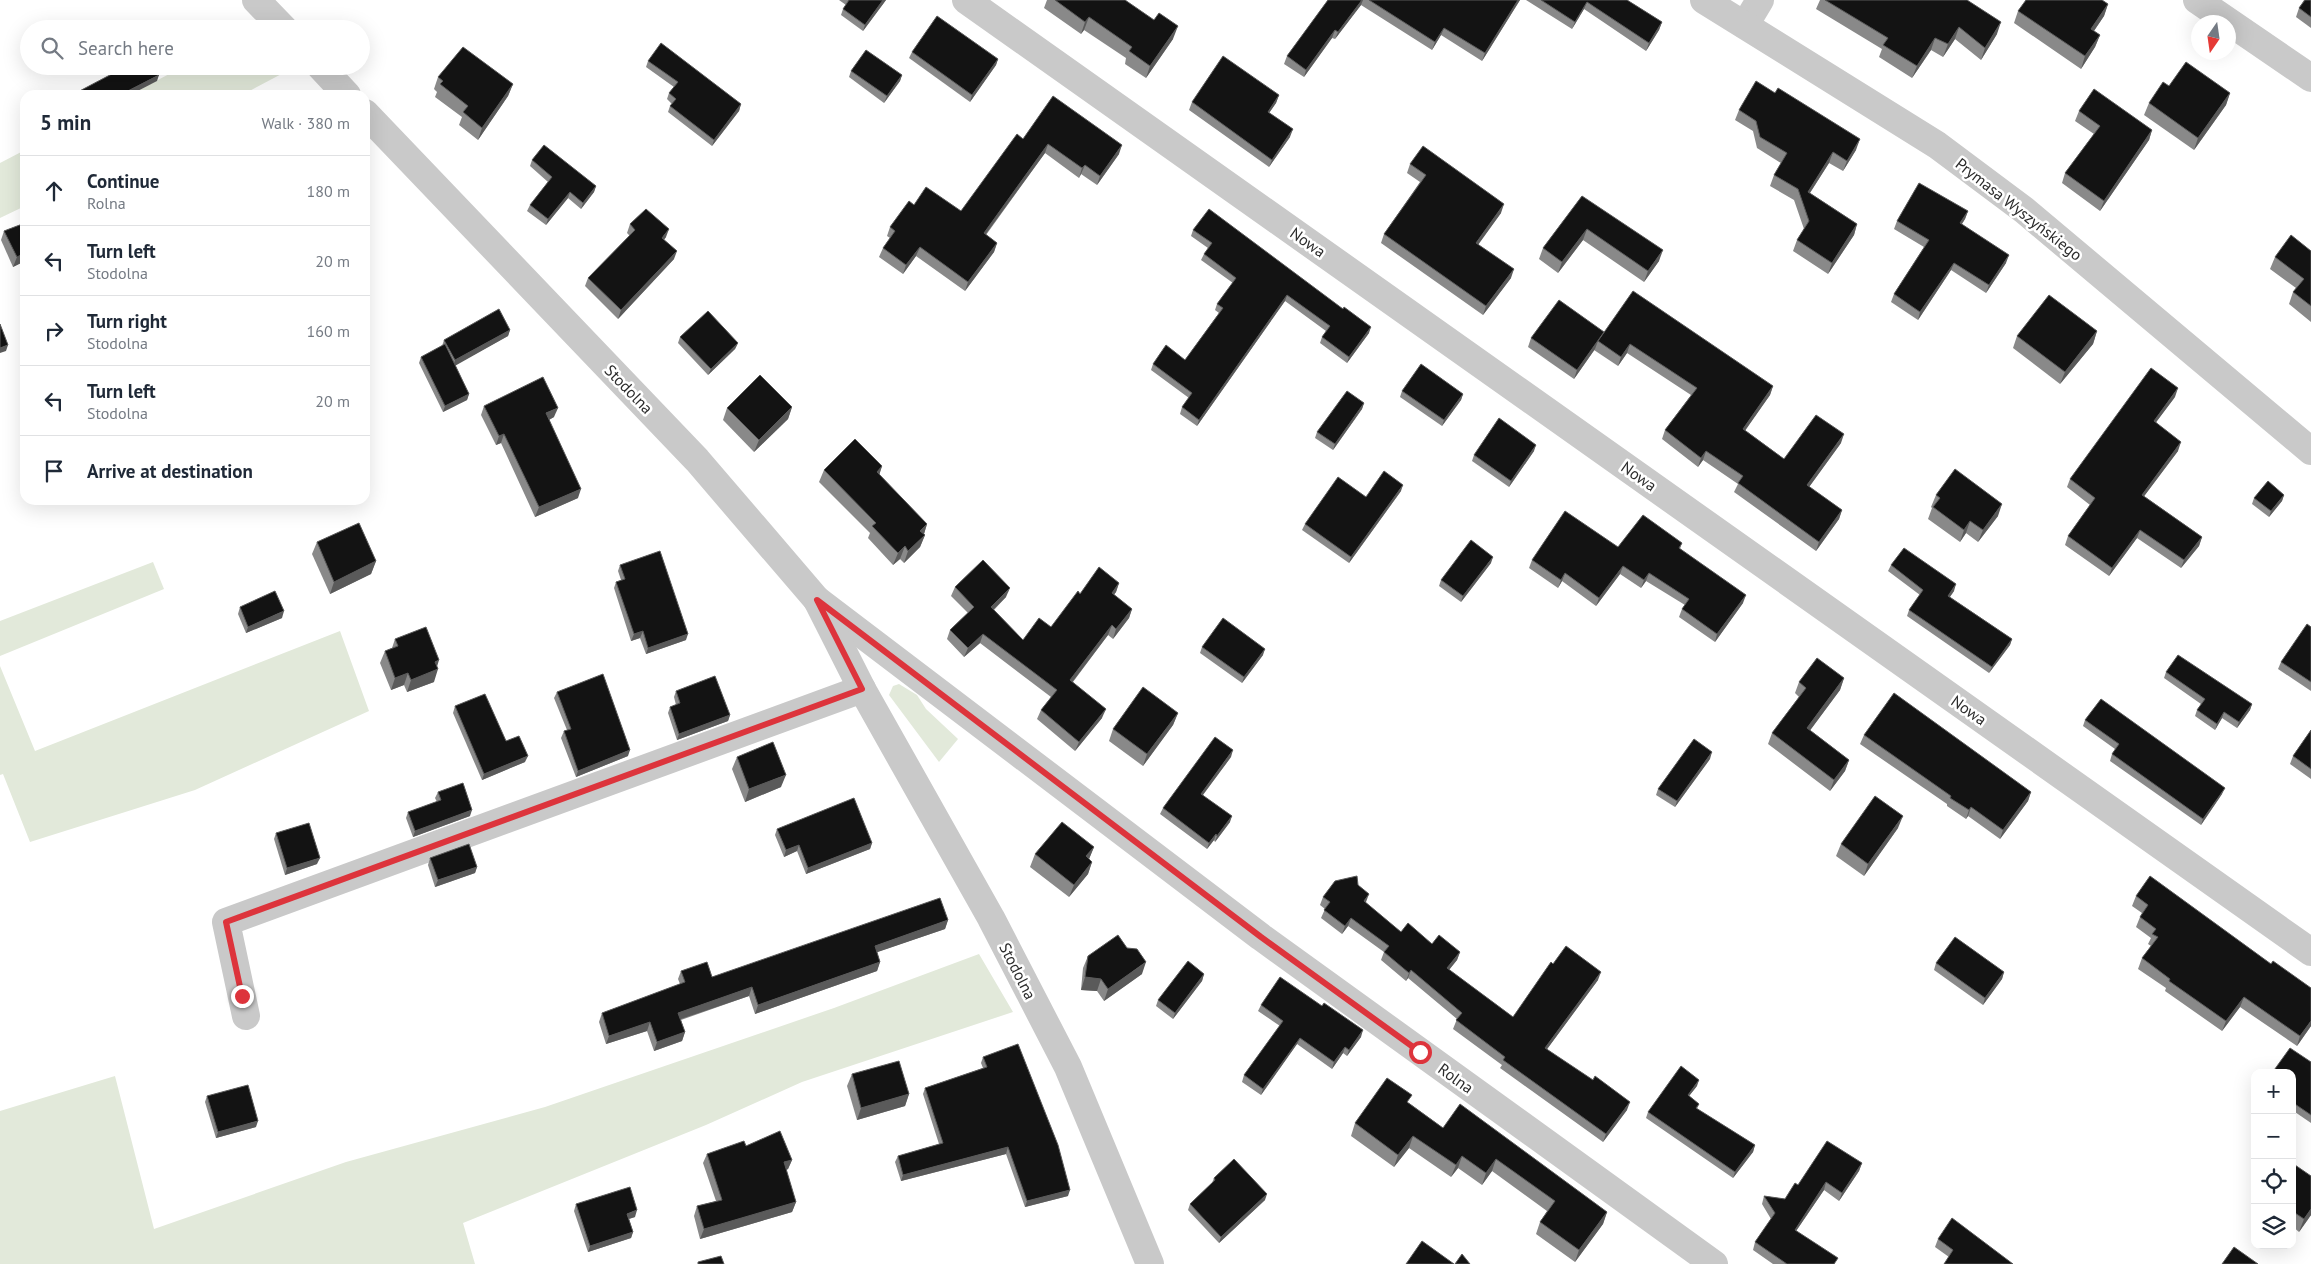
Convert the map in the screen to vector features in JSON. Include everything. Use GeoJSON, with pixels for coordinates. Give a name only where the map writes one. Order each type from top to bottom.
{"type":"FeatureCollection","features":[{"type":"Feature","properties":{"kind":"street"},"geometry":{"type":"LineString","coordinates":[[256,0],[275,20]]}},
{"type":"Feature","properties":{"kind":"street","name":"Nowa"},"geometry":{"type":"LineString","coordinates":[[966,0],[2311,952]]}},
{"type":"Feature","properties":{"kind":"street","name":"Prymasa Wyszyńskiego"},"geometry":{"type":"LineString","coordinates":[[1704,0],[1938,145],[2016,204],[2311,451]]}},
{"type":"Feature","properties":{"kind":"street"},"geometry":{"type":"LineString","coordinates":[[1745,25],[1760,0]]}},
{"type":"Feature","properties":{"kind":"street"},"geometry":{"type":"LineString","coordinates":[[2197,0],[2311,78]]}},
{"type":"Feature","properties":{"kind":"street"},"geometry":{"type":"LineString","coordinates":[[328,75],[342,90]]}},
{"type":"Feature","properties":{"kind":"street","name":"Stodolna"},"geometry":{"type":"LineString","coordinates":[[370,118],[697,460],[817,600],[862,689],[991,918],[1068,1067],[1150,1264]]}},
{"type":"Feature","properties":{"kind":"street","name":"Rolna"},"geometry":{"type":"LineString","coordinates":[[817,600],[1261,937],[1706,1262]]}},
{"type":"Feature","properties":{"kind":"street"},"geometry":{"type":"LineString","coordinates":[[246,1016],[226,922],[862,689]]}},
{"type":"Feature","properties":{"kind":"green space"},"geometry":{"type":"Polygon","coordinates":[[[167,75],[280,75],[251,90],[139,90],[167,75]]]}},
{"type":"Feature","properties":{"kind":"green space"},"geometry":{"type":"Polygon","coordinates":[[[20,153],[20,208],[0,218],[0,163],[20,153]]]}},
{"type":"Feature","properties":{"kind":"green space"},"geometry":{"type":"Polygon","coordinates":[[[153,562],[164,589],[0,656],[0,621],[153,562]]]}},
{"type":"Feature","properties":{"kind":"green space"},"geometry":{"type":"Polygon","coordinates":[[[340,631],[369,711],[195,790],[30,842],[3,774],[0,775],[0,666],[35,751],[340,631]]]}},
{"type":"Feature","properties":{"kind":"green space"},"geometry":{"type":"Polygon","coordinates":[[[899,684],[917,695],[926,709],[958,739],[939,762],[889,695],[893,686],[899,684]]]}},
{"type":"Feature","properties":{"kind":"green space"},"geometry":{"type":"Polygon","coordinates":[[[979,954],[1013,1012],[802,1082],[706,1125],[463,1223],[475,1264],[0,1264],[0,1111],[115,1076],[154,1229],[346,1162],[545,1107],[834,1008],[979,954]]]}},
{"type":"Feature","properties":{"kind":"building"},"geometry":{"type":"Polygon","coordinates":[[[849,0],[883,0],[865,25],[843,9],[849,0]]]}},
{"type":"Feature","properties":{"kind":"building"},"geometry":{"type":"Polygon","coordinates":[[[1055,0],[1125,0],[1154,20],[1159,13],[1178,26],[1150,66],[1129,51],[1132,47],[1089,17],[1085,22],[1055,0]]]}},
{"type":"Feature","properties":{"kind":"building"},"geometry":{"type":"Polygon","coordinates":[[[1328,0],[1362,0],[1338,32],[1335,30],[1306,70],[1287,56],[1328,0]]]}},
{"type":"Feature","properties":{"kind":"building"},"geometry":{"type":"Polygon","coordinates":[[[1369,0],[1518,0],[1485,53],[1444,28],[1435,42],[1369,0]]]}},
{"type":"Feature","properties":{"kind":"building"},"geometry":{"type":"Polygon","coordinates":[[[1541,0],[1627,0],[1662,22],[1649,43],[1587,2],[1575,22],[1541,0]]]}},
{"type":"Feature","properties":{"kind":"building"},"geometry":{"type":"Polygon","coordinates":[[[1825,0],[1967,0],[2001,22],[1985,48],[1959,27],[1948,44],[1935,38],[1917,66],[1883,45],[1888,38],[1825,0]]]}},
{"type":"Feature","properties":{"kind":"building"},"geometry":{"type":"Polygon","coordinates":[[[2026,0],[2102,0],[2108,4],[2091,29],[2100,35],[2085,56],[2018,11],[2026,0]]]}},
{"type":"Feature","properties":{"kind":"building"},"geometry":{"type":"Polygon","coordinates":[[[2305,0],[2311,0],[2311,17],[2299,8],[2305,0]]]}},
{"type":"Feature","properties":{"kind":"building"},"geometry":{"type":"Polygon","coordinates":[[[937,16],[998,59],[972,95],[912,52],[937,16]]]}},
{"type":"Feature","properties":{"kind":"building"},"geometry":{"type":"Polygon","coordinates":[[[661,43],[741,104],[714,140],[670,106],[676,99],[669,93],[678,82],[648,61],[661,43]]]}},
{"type":"Feature","properties":{"kind":"building"},"geometry":{"type":"Polygon","coordinates":[[[463,47],[513,84],[482,128],[463,112],[468,106],[440,84],[443,81],[438,77],[463,47]]]}},
{"type":"Feature","properties":{"kind":"building"},"geometry":{"type":"Polygon","coordinates":[[[866,50],[902,75],[887,96],[851,71],[866,50]]]}},
{"type":"Feature","properties":{"kind":"building"},"geometry":{"type":"Polygon","coordinates":[[[1223,56],[1279,95],[1268,112],[1293,129],[1272,160],[1192,102],[1223,56]]]}},
{"type":"Feature","properties":{"kind":"building"},"geometry":{"type":"Polygon","coordinates":[[[2186,62],[2230,93],[2198,138],[2149,103],[2163,82],[2169,86],[2186,62]]]}},
{"type":"Feature","properties":{"kind":"building"},"geometry":{"type":"Polygon","coordinates":[[[110,75],[159,75],[130,90],[81,90],[110,75]]]}},
{"type":"Feature","properties":{"kind":"building"},"geometry":{"type":"Polygon","coordinates":[[[1756,81],[1775,93],[1778,88],[1860,139],[1847,161],[1833,152],[1808,192],[1857,224],[1832,263],[1797,240],[1809,221],[1798,189],[1774,175],[1787,153],[1760,137],[1756,121],[1739,110],[1756,81]]]}},
{"type":"Feature","properties":{"kind":"building"},"geometry":{"type":"Polygon","coordinates":[[[2094,89],[2152,130],[2104,201],[2065,173],[2100,126],[2079,111],[2094,89]]]}},
{"type":"Feature","properties":{"kind":"building"},"geometry":{"type":"Polygon","coordinates":[[[1053,96],[1122,145],[1100,176],[1085,165],[1082,168],[1048,144],[984,233],[997,243],[968,282],[920,247],[906,265],[883,248],[895,231],[890,227],[909,201],[914,205],[926,187],[961,211],[1017,134],[1023,139],[1053,96]]]}},
{"type":"Feature","properties":{"kind":"building"},"geometry":{"type":"Polygon","coordinates":[[[544,145],[596,186],[583,203],[570,192],[548,219],[530,205],[552,177],[532,160],[544,145]]]}},
{"type":"Feature","properties":{"kind":"building"},"geometry":{"type":"Polygon","coordinates":[[[1423,146],[1504,204],[1476,243],[1514,269],[1486,306],[1384,234],[1426,175],[1410,164],[1423,146]]]}},
{"type":"Feature","properties":{"kind":"building"},"geometry":{"type":"Polygon","coordinates":[[[1919,183],[1968,211],[1960,223],[2009,255],[1989,285],[1954,263],[1920,312],[1894,294],[1929,240],[1897,221],[1919,183]]]}},
{"type":"Feature","properties":{"kind":"building"},"geometry":{"type":"Polygon","coordinates":[[[1582,196],[1663,250],[1648,271],[1587,229],[1562,262],[1543,248],[1582,196]]]}},
{"type":"Feature","properties":{"kind":"building"},"geometry":{"type":"Polygon","coordinates":[[[646,209],[669,229],[662,238],[677,251],[621,310],[588,278],[635,230],[630,224],[646,209]]]}},
{"type":"Feature","properties":{"kind":"building"},"geometry":{"type":"Polygon","coordinates":[[[1209,209],[1343,309],[1344,307],[1371,327],[1349,357],[1322,337],[1330,326],[1287,295],[1199,420],[1182,407],[1192,393],[1153,364],[1166,345],[1185,360],[1223,308],[1217,304],[1236,278],[1204,254],[1212,243],[1193,230],[1209,209]]]}},
{"type":"Feature","properties":{"kind":"building"},"geometry":{"type":"Polygon","coordinates":[[[20,225],[20,256],[17,257],[4,231],[20,225]]]}},
{"type":"Feature","properties":{"kind":"building"},"geometry":{"type":"Polygon","coordinates":[[[2291,235],[2311,251],[2311,306],[2293,292],[2304,279],[2275,257],[2291,235]]]}},
{"type":"Feature","properties":{"kind":"building"},"geometry":{"type":"Polygon","coordinates":[[[1633,291],[1773,386],[1743,429],[1784,459],[1816,415],[1844,434],[1807,485],[1842,510],[1819,542],[1738,483],[1743,476],[1706,451],[1701,458],[1665,430],[1697,388],[1630,344],[1621,357],[1598,341],[1633,291]]]}},
{"type":"Feature","properties":{"kind":"building"},"geometry":{"type":"Polygon","coordinates":[[[2049,295],[2097,331],[2065,372],[2017,336],[2049,295]]]}},
{"type":"Feature","properties":{"kind":"building"},"geometry":{"type":"Polygon","coordinates":[[[1559,300],[1604,332],[1577,370],[1531,338],[1559,300]]]}},
{"type":"Feature","properties":{"kind":"building"},"geometry":{"type":"Polygon","coordinates":[[[499,309],[510,330],[455,360],[444,340],[499,309]]]}},
{"type":"Feature","properties":{"kind":"building"},"geometry":{"type":"Polygon","coordinates":[[[708,311],[738,343],[711,369],[680,337],[708,311]]]}},
{"type":"Feature","properties":{"kind":"building"},"geometry":{"type":"Polygon","coordinates":[[[0,324],[8,345],[0,348],[0,324]]]}},
{"type":"Feature","properties":{"kind":"building"},"geometry":{"type":"Polygon","coordinates":[[[445,344],[469,394],[445,406],[421,357],[445,344]]]}},
{"type":"Feature","properties":{"kind":"building"},"geometry":{"type":"Polygon","coordinates":[[[1421,364],[1463,394],[1444,420],[1402,391],[1421,364]]]}},
{"type":"Feature","properties":{"kind":"building"},"geometry":{"type":"Polygon","coordinates":[[[2151,368],[2178,388],[2154,421],[2181,442],[2142,495],[2202,537],[2184,560],[2140,530],[2112,568],[2068,536],[2095,498],[2070,479],[2151,368]]]}},
{"type":"Feature","properties":{"kind":"building"},"geometry":{"type":"Polygon","coordinates":[[[760,375],[792,407],[759,440],[727,408],[760,375]]]}},
{"type":"Feature","properties":{"kind":"building"},"geometry":{"type":"Polygon","coordinates":[[[543,377],[558,408],[546,413],[581,489],[539,507],[504,434],[499,436],[484,406],[543,377]]]}},
{"type":"Feature","properties":{"kind":"building"},"geometry":{"type":"Polygon","coordinates":[[[1347,391],[1364,403],[1335,444],[1317,432],[1347,391]]]}},
{"type":"Feature","properties":{"kind":"building"},"geometry":{"type":"Polygon","coordinates":[[[1499,418],[1536,445],[1511,481],[1474,455],[1499,418]]]}},
{"type":"Feature","properties":{"kind":"building"},"geometry":{"type":"Polygon","coordinates":[[[855,439],[882,466],[877,472],[927,524],[920,531],[925,535],[908,551],[905,546],[898,553],[872,526],[876,523],[824,470],[855,439]]]}},
{"type":"Feature","properties":{"kind":"building"},"geometry":{"type":"Polygon","coordinates":[[[1955,469],[2002,504],[1983,530],[1970,521],[1964,530],[1933,507],[1940,498],[1936,495],[1955,469]]]}},
{"type":"Feature","properties":{"kind":"building"},"geometry":{"type":"Polygon","coordinates":[[[1384,471],[1403,485],[1351,557],[1305,524],[1338,477],[1366,497],[1384,471]]]}},
{"type":"Feature","properties":{"kind":"building"},"geometry":{"type":"Polygon","coordinates":[[[2268,481],[2284,495],[2271,511],[2254,498],[2268,481]]]}},
{"type":"Feature","properties":{"kind":"building"},"geometry":{"type":"Polygon","coordinates":[[[1565,511],[1618,547],[1643,515],[1682,543],[1679,548],[1746,595],[1717,634],[1682,609],[1689,599],[1649,573],[1644,580],[1623,566],[1599,598],[1565,573],[1561,580],[1532,560],[1565,511]]]}},
{"type":"Feature","properties":{"kind":"building"},"geometry":{"type":"Polygon","coordinates":[[[359,523],[376,561],[334,582],[317,542],[359,523]]]}},
{"type":"Feature","properties":{"kind":"building"},"geometry":{"type":"Polygon","coordinates":[[[1471,540],[1493,557],[1463,596],[1441,580],[1471,540]]]}},
{"type":"Feature","properties":{"kind":"building"},"geometry":{"type":"Polygon","coordinates":[[[1904,548],[1956,584],[1948,596],[2012,639],[1992,667],[1909,610],[1923,590],[1891,565],[1904,548]]]}},
{"type":"Feature","properties":{"kind":"building"},"geometry":{"type":"Polygon","coordinates":[[[660,551],[688,634],[648,648],[643,631],[634,634],[616,582],[625,579],[620,565],[660,551]]]}},
{"type":"Feature","properties":{"kind":"building"},"geometry":{"type":"Polygon","coordinates":[[[983,560],[1010,588],[991,607],[1023,640],[1039,618],[1051,627],[1078,591],[1080,594],[1099,567],[1119,583],[1112,593],[1132,609],[1116,629],[1112,625],[1070,680],[1106,709],[1079,742],[1041,710],[1057,690],[983,634],[968,648],[950,630],[974,607],[955,587],[983,560]]]}},
{"type":"Feature","properties":{"kind":"building"},"geometry":{"type":"Polygon","coordinates":[[[275,591],[284,611],[248,627],[240,607],[275,591]]]}},
{"type":"Feature","properties":{"kind":"building"},"geometry":{"type":"Polygon","coordinates":[[[1223,618],[1265,649],[1244,677],[1202,647],[1223,618]]]}},
{"type":"Feature","properties":{"kind":"building"},"geometry":{"type":"Polygon","coordinates":[[[2307,624],[2311,627],[2311,682],[2281,662],[2307,624]]]}},
{"type":"Feature","properties":{"kind":"building"},"geometry":{"type":"Polygon","coordinates":[[[426,627],[439,660],[435,662],[438,669],[411,680],[408,673],[395,678],[385,651],[398,646],[395,639],[426,627]]]}},
{"type":"Feature","properties":{"kind":"building"},"geometry":{"type":"Polygon","coordinates":[[[2178,655],[2252,704],[2239,722],[2224,712],[2217,724],[2197,710],[2205,699],[2166,672],[2178,655]]]}},
{"type":"Feature","properties":{"kind":"building"},"geometry":{"type":"Polygon","coordinates":[[[1817,658],[1844,678],[1807,728],[1849,760],[1834,780],[1772,733],[1806,688],[1799,682],[1817,658]]]}},
{"type":"Feature","properties":{"kind":"building"},"geometry":{"type":"Polygon","coordinates":[[[603,674],[630,750],[578,771],[564,731],[571,729],[557,692],[603,674]]]}},
{"type":"Feature","properties":{"kind":"building"},"geometry":{"type":"Polygon","coordinates":[[[715,676],[730,715],[679,734],[670,707],[680,703],[676,691],[715,676]]]}},
{"type":"Feature","properties":{"kind":"building"},"geometry":{"type":"Polygon","coordinates":[[[1143,687],[1178,713],[1147,754],[1113,729],[1143,687]]]}},
{"type":"Feature","properties":{"kind":"building"},"geometry":{"type":"Polygon","coordinates":[[[1894,693],[2031,792],[2003,830],[1971,807],[1969,810],[1950,798],[1951,796],[1864,735],[1894,693]]]}},
{"type":"Feature","properties":{"kind":"building"},"geometry":{"type":"Polygon","coordinates":[[[485,694],[506,741],[519,736],[528,756],[484,774],[455,706],[485,694]]]}},
{"type":"Feature","properties":{"kind":"building"},"geometry":{"type":"Polygon","coordinates":[[[2101,699],[2225,788],[2203,819],[2112,754],[2119,744],[2085,720],[2101,699]]]}},
{"type":"Feature","properties":{"kind":"building"},"geometry":{"type":"Polygon","coordinates":[[[2311,730],[2311,769],[2293,756],[2311,730]]]}},
{"type":"Feature","properties":{"kind":"building"},"geometry":{"type":"Polygon","coordinates":[[[1215,737],[1233,750],[1201,794],[1232,816],[1217,836],[1216,834],[1209,843],[1163,808],[1215,737]]]}},
{"type":"Feature","properties":{"kind":"building"},"geometry":{"type":"Polygon","coordinates":[[[1694,739],[1712,752],[1677,801],[1658,789],[1694,739]]]}},
{"type":"Feature","properties":{"kind":"building"},"geometry":{"type":"Polygon","coordinates":[[[773,742],[786,775],[749,789],[737,757],[773,742]]]}},
{"type":"Feature","properties":{"kind":"building"},"geometry":{"type":"Polygon","coordinates":[[[463,783],[472,810],[415,831],[408,812],[441,800],[438,792],[463,783]]]}},
{"type":"Feature","properties":{"kind":"building"},"geometry":{"type":"Polygon","coordinates":[[[1875,796],[1903,816],[1868,864],[1841,844],[1875,796]]]}},
{"type":"Feature","properties":{"kind":"building"},"geometry":{"type":"Polygon","coordinates":[[[854,798],[872,843],[808,868],[799,845],[786,850],[777,829],[854,798]]]}},
{"type":"Feature","properties":{"kind":"building"},"geometry":{"type":"Polygon","coordinates":[[[1062,822],[1094,847],[1086,856],[1092,862],[1074,885],[1035,854],[1062,822]]]}},
{"type":"Feature","properties":{"kind":"building"},"geometry":{"type":"Polygon","coordinates":[[[309,823],[320,858],[287,868],[276,833],[309,823]]]}},
{"type":"Feature","properties":{"kind":"building"},"geometry":{"type":"Polygon","coordinates":[[[469,844],[477,867],[438,880],[430,858],[469,844]]]}},
{"type":"Feature","properties":{"kind":"building"},"geometry":{"type":"Polygon","coordinates":[[[1357,876],[1358,885],[1369,894],[1364,901],[1401,932],[1408,923],[1432,944],[1439,935],[1460,952],[1447,968],[1513,1017],[1551,962],[1553,964],[1566,946],[1601,972],[1545,1048],[1593,1080],[1595,1076],[1630,1102],[1606,1134],[1503,1060],[1505,1057],[1456,1020],[1462,1013],[1411,970],[1409,973],[1384,952],[1389,946],[1351,918],[1345,926],[1324,910],[1330,902],[1323,897],[1335,881],[1357,876]]]}},
{"type":"Feature","properties":{"kind":"building"},"geometry":{"type":"Polygon","coordinates":[[[2150,876],[2271,964],[2273,961],[2311,988],[2311,1021],[2300,1036],[2244,997],[2226,1021],[2169,981],[2170,979],[2142,958],[2158,937],[2152,934],[2156,929],[2140,917],[2148,905],[2136,896],[2150,876]]]}},
{"type":"Feature","properties":{"kind":"building"},"geometry":{"type":"Polygon","coordinates":[[[940,898],[948,920],[875,946],[880,962],[758,1005],[752,987],[678,1013],[685,1032],[657,1042],[650,1022],[609,1036],[602,1013],[685,982],[681,971],[707,962],[712,977],[940,898]]]}},
{"type":"Feature","properties":{"kind":"building"},"geometry":{"type":"Polygon","coordinates":[[[1118,935],[1127,948],[1137,949],[1146,962],[1108,989],[1101,979],[1085,977],[1088,956],[1118,935]]]}},
{"type":"Feature","properties":{"kind":"building"},"geometry":{"type":"Polygon","coordinates":[[[1955,937],[2004,972],[1985,998],[1936,963],[1955,937]]]}},
{"type":"Feature","properties":{"kind":"building"},"geometry":{"type":"Polygon","coordinates":[[[1188,961],[1204,974],[1175,1013],[1158,1000],[1188,961]]]}},
{"type":"Feature","properties":{"kind":"building"},"geometry":{"type":"Polygon","coordinates":[[[1280,977],[1322,1006],[1324,1003],[1363,1030],[1349,1050],[1345,1047],[1334,1062],[1300,1038],[1263,1089],[1244,1075],[1283,1021],[1261,1005],[1280,977]]]}},
{"type":"Feature","properties":{"kind":"building"},"geometry":{"type":"Polygon","coordinates":[[[1018,1044],[1058,1145],[1070,1190],[1027,1201],[1008,1147],[903,1175],[898,1156],[943,1143],[925,1088],[987,1067],[983,1057],[1018,1044]]]}},
{"type":"Feature","properties":{"kind":"building"},"geometry":{"type":"Polygon","coordinates":[[[2290,1048],[2311,1062],[2311,1115],[2296,1105],[2296,1069],[2275,1069],[2290,1048]]]}},
{"type":"Feature","properties":{"kind":"building"},"geometry":{"type":"Polygon","coordinates":[[[899,1061],[909,1094],[861,1108],[852,1074],[899,1061]]]}},
{"type":"Feature","properties":{"kind":"building"},"geometry":{"type":"Polygon","coordinates":[[[1681,1066],[1699,1080],[1688,1095],[1699,1104],[1696,1108],[1755,1145],[1735,1172],[1648,1112],[1681,1066]]]}},
{"type":"Feature","properties":{"kind":"building"},"geometry":{"type":"Polygon","coordinates":[[[1387,1078],[1412,1095],[1407,1102],[1443,1128],[1460,1104],[1607,1212],[1579,1250],[1540,1222],[1555,1201],[1496,1159],[1486,1173],[1462,1156],[1456,1165],[1413,1136],[1398,1155],[1355,1123],[1387,1078]]]}},
{"type":"Feature","properties":{"kind":"building"},"geometry":{"type":"Polygon","coordinates":[[[248,1085],[258,1121],[218,1132],[207,1096],[248,1085]]]}},
{"type":"Feature","properties":{"kind":"building"},"geometry":{"type":"Polygon","coordinates":[[[780,1131],[792,1160],[784,1162],[796,1202],[704,1229],[697,1206],[722,1200],[707,1154],[744,1141],[746,1146],[780,1131]]]}},
{"type":"Feature","properties":{"kind":"building"},"geometry":{"type":"Polygon","coordinates":[[[1827,1141],[1862,1163],[1842,1193],[1826,1182],[1795,1230],[1838,1258],[1834,1264],[1787,1264],[1755,1242],[1775,1213],[1764,1196],[1785,1199],[1795,1183],[1798,1185],[1827,1141]]]}},
{"type":"Feature","properties":{"kind":"building"},"geometry":{"type":"Polygon","coordinates":[[[1234,1159],[1267,1194],[1221,1237],[1190,1204],[1234,1159]]]}},
{"type":"Feature","properties":{"kind":"building"},"geometry":{"type":"Polygon","coordinates":[[[2296,1166],[2311,1176],[2311,1209],[2304,1219],[2296,1214],[2296,1166]]]}},
{"type":"Feature","properties":{"kind":"building"},"geometry":{"type":"Polygon","coordinates":[[[630,1187],[637,1210],[627,1214],[633,1232],[590,1246],[576,1204],[630,1187]]]}},
{"type":"Feature","properties":{"kind":"building"},"geometry":{"type":"Polygon","coordinates":[[[1952,1218],[2013,1264],[1944,1264],[1953,1250],[1938,1239],[1952,1218]]]}},
{"type":"Feature","properties":{"kind":"building"},"geometry":{"type":"Polygon","coordinates":[[[1422,1241],[1454,1264],[1406,1264],[1422,1241]]]}},
{"type":"Feature","properties":{"kind":"building"},"geometry":{"type":"Polygon","coordinates":[[[2234,1247],[2258,1264],[2222,1264],[2234,1247]]]}},
{"type":"Feature","properties":{"kind":"building"},"geometry":{"type":"Polygon","coordinates":[[[1462,1254],[1470,1264],[1455,1264],[1462,1254]]]}},
{"type":"Feature","properties":{"kind":"building"},"geometry":{"type":"Polygon","coordinates":[[[721,1256],[724,1264],[698,1264],[698,1262],[721,1256]]]}},
{"type":"Feature","properties":{"kind":"route"},"geometry":{"type":"LineString","coordinates":[[242,996],[226,922],[862,689],[817,600],[1261,937],[1420,1052]]}}]}
